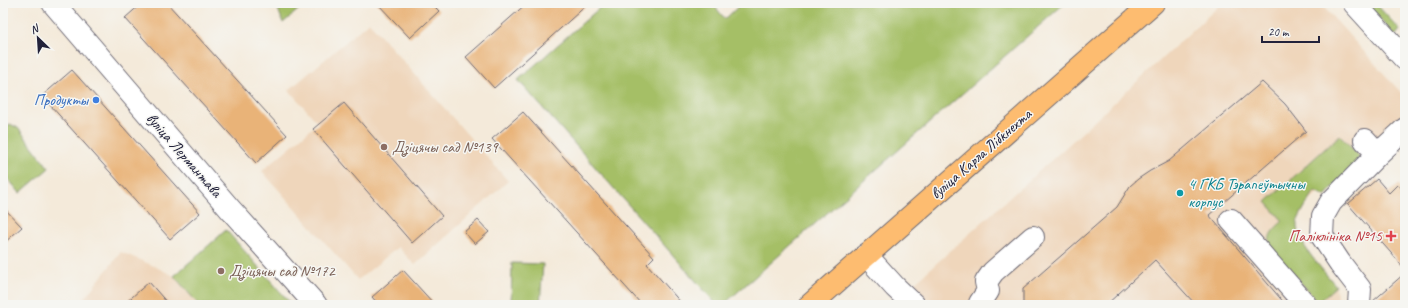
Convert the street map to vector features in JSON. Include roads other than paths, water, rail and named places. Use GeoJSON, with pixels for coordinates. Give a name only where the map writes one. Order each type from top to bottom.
{"type":"FeatureCollection","features":[{"type":"Feature","properties":{"kind":"main road","name":"вуліца Карла Лібкнехта"},"geometry":{"type":"LineString","coordinates":[[810,305],[1153,3]]}},
{"type":"Feature","properties":{"kind":"street","name":"вуліца Лермантава"},"geometry":{"type":"LineString","coordinates":[[53,3],[316,305]]}},
{"type":"Feature","properties":{"kind":"street"},"geometry":{"type":"LineString","coordinates":[[1354,3],[1405,59]]}},
{"type":"Feature","properties":{"kind":"street"},"geometry":{"type":"LineString","coordinates":[[1359,305],[1360,289],[1322,236],[1323,216],[1331,202],[1372,147],[1405,128]]}},
{"type":"Feature","properties":{"kind":"street"},"geometry":{"type":"LineString","coordinates":[[1231,220],[1305,304],[1303,305]]}},
{"type":"Feature","properties":{"kind":"street"},"geometry":{"type":"LineString","coordinates":[[980,304],[988,291],[986,282],[993,272],[1033,237]]}},
{"type":"Feature","properties":{"kind":"street"},"geometry":{"type":"LineString","coordinates":[[866,255],[895,287],[914,305]]}},
{"type":"Feature","properties":{"kind":"place","name":"Продукты"},"geometry":{"type":"Point","coordinates":[96,100]}},
{"type":"Feature","properties":{"kind":"place","name":"Дзіцячы сад №139"},"geometry":{"type":"Point","coordinates":[384,147]}},
{"type":"Feature","properties":{"kind":"place","name":"4 ГКБ Тэрапеўтычны корпус"},"geometry":{"type":"Point","coordinates":[1180,193]}},
{"type":"Feature","properties":{"kind":"place","name":"Паліклініка №15"},"geometry":{"type":"Point","coordinates":[1391,236]}},
{"type":"Feature","properties":{"kind":"place","name":"Дзіцячы сад №172"},"geometry":{"type":"Point","coordinates":[221,271]}}]}
